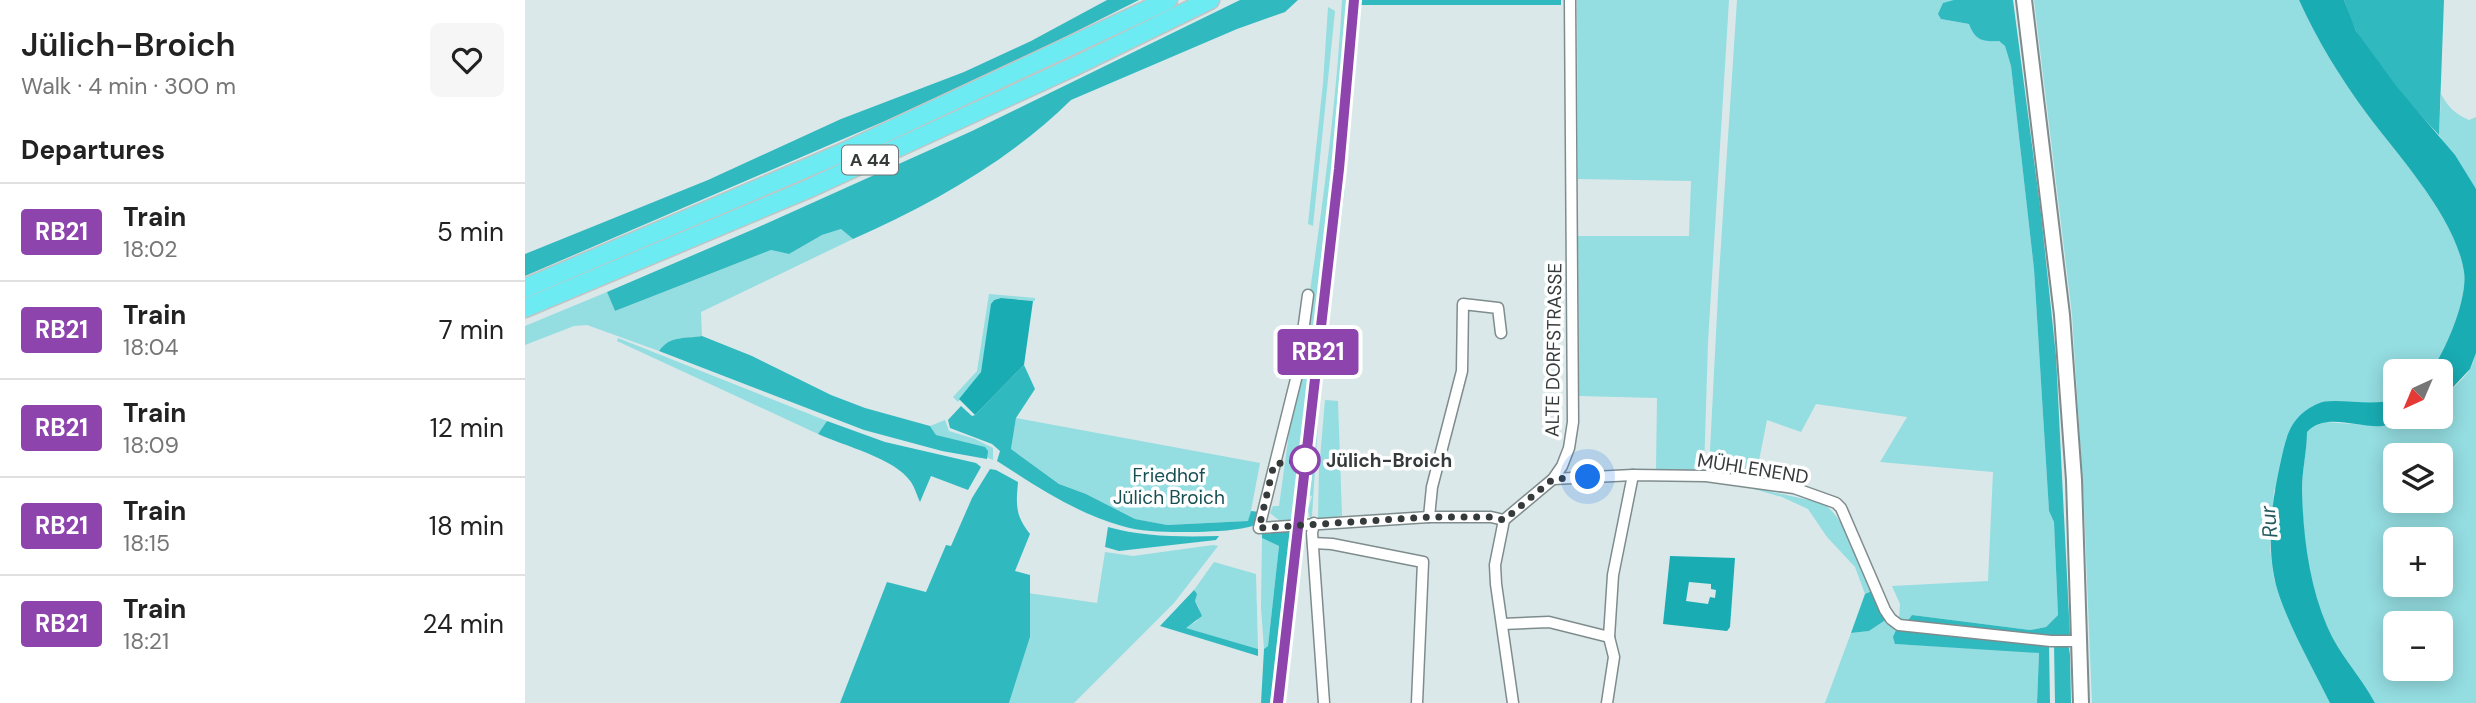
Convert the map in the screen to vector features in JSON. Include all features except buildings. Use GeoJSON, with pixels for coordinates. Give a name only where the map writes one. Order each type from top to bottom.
{"type":"FeatureCollection","features":[{"type":"Feature","properties":{"kind":"highway","name":"A 44"},"geometry":{"type":"LineString","coordinates":[[525,288],[844,152],[1168,0]]}},
{"type":"Feature","properties":{"kind":"highway","name":"A 44"},"geometry":{"type":"LineString","coordinates":[[525,308],[834,177],[1210,0]]}},
{"type":"Feature","properties":{"kind":"main road"},"geometry":{"type":"LineString","coordinates":[[2024,0],[2062,315],[2074,480],[2081,703]]}},
{"type":"Feature","properties":{"kind":"street","name":"ALTE DORFSTRASSE"},"geometry":{"type":"LineString","coordinates":[[1504,520],[1553,479],[1566,457],[1573,422],[1570,5]]}},
{"type":"Feature","properties":{"kind":"street"},"geometry":{"type":"LineString","coordinates":[[1308,295],[1297,375],[1259,528],[1429,517],[1491,517],[1504,520],[1495,565],[1513,703]]}},
{"type":"Feature","properties":{"kind":"street"},"geometry":{"type":"LineString","coordinates":[[1429,517],[1432,487],[1462,371],[1464,304],[1498,308],[1501,333]]}},
{"type":"Feature","properties":{"kind":"street","name":"MÜHLENEND"},"geometry":{"type":"LineString","coordinates":[[1553,479],[1633,475],[1706,476],[1794,488],[1836,503],[1841,508],[1885,610],[1891,620],[1899,625],[2051,641],[2079,641]]}},
{"type":"Feature","properties":{"kind":"street"},"geometry":{"type":"LineString","coordinates":[[1607,703],[1614,657],[1609,638],[1613,575],[1633,475]]}},
{"type":"Feature","properties":{"kind":"street"},"geometry":{"type":"LineString","coordinates":[[1314,523],[1312,533],[1324,703]]}},
{"type":"Feature","properties":{"kind":"street"},"geometry":{"type":"LineString","coordinates":[[1313,543],[1332,544],[1423,562],[1417,703]]}},
{"type":"Feature","properties":{"kind":"street"},"geometry":{"type":"LineString","coordinates":[[1503,624],[1549,622],[1609,638]]}},
{"type":"Feature","properties":{"kind":"green space"},"geometry":{"type":"Polygon","coordinates":[[[1342,0],[1350,0],[1344,87],[1322,251],[1295,521],[1280,521],[1270,513],[1273,506],[1279,506],[1315,254],[1338,64],[1342,0]]]}},
{"type":"Feature","properties":{"kind":"green space"},"geometry":{"type":"Polygon","coordinates":[[[1577,0],[1729,0],[1708,342],[1704,471],[1656,469],[1657,398],[1579,396],[1578,236],[1689,236],[1691,181],[1578,179],[1577,0]]]}},
{"type":"Feature","properties":{"kind":"green space"},"geometry":{"type":"Polygon","coordinates":[[[1737,0],[1954,0],[1941,19],[1969,24],[1980,39],[1999,41],[2005,46],[2011,66],[2034,269],[2049,511],[2054,522],[2058,615],[2046,627],[2030,630],[1912,615],[1906,623],[1899,621],[1900,604],[1892,586],[1988,581],[1993,472],[1880,462],[1907,417],[1816,404],[1801,432],[1767,420],[1756,476],[1709,470],[1737,0]]]}},
{"type":"Feature","properties":{"kind":"green space"},"geometry":{"type":"Polygon","coordinates":[[[2034,0],[2299,0],[2339,73],[2438,210],[2459,251],[2464,272],[2459,309],[2438,359],[2383,359],[2383,402],[2318,403],[2274,491],[2270,548],[2274,579],[2290,620],[2330,703],[2092,703],[2084,504],[2072,314],[2034,0]]]}},
{"type":"Feature","properties":{"kind":"green space"},"geometry":{"type":"Polygon","coordinates":[[[1328,7],[1335,11],[1313,226],[1308,224],[1328,7]]]}},
{"type":"Feature","properties":{"kind":"green space"},"geometry":{"type":"Polygon","coordinates":[[[2441,94],[2449,106],[2460,115],[2469,120],[2476,117],[2476,189],[2439,135],[2441,94]]]}},
{"type":"Feature","properties":{"kind":"green space"},"geometry":{"type":"Polygon","coordinates":[[[1341,189],[1345,189],[1320,392],[1312,516],[1310,519],[1308,510],[1312,496],[1308,495],[1312,480],[1317,411],[1313,410],[1313,406],[1316,406],[1341,189]]]}},
{"type":"Feature","properties":{"kind":"green space"},"geometry":{"type":"Polygon","coordinates":[[[841,229],[853,239],[701,312],[702,336],[673,340],[659,351],[587,325],[574,326],[525,345],[525,326],[607,292],[615,311],[771,250],[789,254],[822,235],[841,229]]]}},
{"type":"Feature","properties":{"kind":"green space"},"geometry":{"type":"Polygon","coordinates":[[[989,294],[1035,298],[1035,301],[1001,298],[993,300],[981,372],[958,402],[953,397],[977,371],[989,294]]]}},
{"type":"Feature","properties":{"kind":"green space"},"geometry":{"type":"Polygon","coordinates":[[[618,338],[827,421],[818,434],[617,341],[618,338]]]}},
{"type":"Feature","properties":{"kind":"green space"},"geometry":{"type":"Polygon","coordinates":[[[2476,353],[2476,703],[2375,703],[2332,637],[2311,576],[2302,507],[2307,431],[2326,422],[2383,425],[2383,429],[2453,429],[2453,388],[2473,363],[2476,353]]]}},
{"type":"Feature","properties":{"kind":"green space"},"geometry":{"type":"Polygon","coordinates":[[[1325,400],[1338,401],[1342,516],[1318,519],[1319,470],[1325,400]]]}},
{"type":"Feature","properties":{"kind":"green space","name":"Friedhof Jülich Broich"},"geometry":{"type":"Polygon","coordinates":[[[1016,418],[1260,463],[1249,521],[1166,525],[1135,519],[1086,494],[1059,484],[1011,449],[1016,418]]]}},
{"type":"Feature","properties":{"kind":"green space"},"geometry":{"type":"Polygon","coordinates":[[[945,420],[949,431],[993,448],[993,460],[936,435],[930,426],[945,420]]]}},
{"type":"Feature","properties":{"kind":"green space"},"geometry":{"type":"Polygon","coordinates":[[[1740,485],[1823,503],[1846,531],[1874,590],[1865,594],[1855,567],[1827,537],[1808,509],[1782,497],[1740,485]]]}},
{"type":"Feature","properties":{"kind":"green space"},"geometry":{"type":"Polygon","coordinates":[[[1262,538],[1279,546],[1268,646],[1264,649],[1261,607],[1262,538]]]}},
{"type":"Feature","properties":{"kind":"green space"},"geometry":{"type":"Polygon","coordinates":[[[1218,546],[1174,603],[1074,703],[1009,703],[1030,637],[1028,593],[1097,603],[1105,552],[1133,556],[1218,546]]]}},
{"type":"Feature","properties":{"kind":"green space"},"geometry":{"type":"Polygon","coordinates":[[[1214,562],[1256,574],[1258,649],[1185,628],[1197,621],[1199,608],[1194,590],[1214,562]]]}},
{"type":"Feature","properties":{"kind":"green space"},"geometry":{"type":"Polygon","coordinates":[[[1887,619],[1897,628],[1895,644],[2039,652],[2037,703],[1825,703],[1851,633],[1869,631],[1887,619]]]}},
{"type":"Feature","properties":{"kind":"shaded area"},"geometry":{"type":"Polygon","coordinates":[[[1107,0],[1139,0],[885,121],[525,276],[525,254],[708,180],[841,119],[964,72],[1031,41],[1107,0]]]}},
{"type":"Feature","properties":{"kind":"shaded area"},"geometry":{"type":"Polygon","coordinates":[[[1240,0],[1298,0],[1285,12],[1237,29],[1071,100],[996,162],[940,196],[853,239],[841,229],[822,235],[789,254],[771,250],[615,311],[607,292],[972,131],[1240,0]]]}},
{"type":"Feature","properties":{"kind":"shaded area"},"geometry":{"type":"Polygon","coordinates":[[[1358,0],[1561,0],[1561,5],[1358,5],[1358,0]]]}},
{"type":"Feature","properties":{"kind":"shaded area"},"geometry":{"type":"Polygon","coordinates":[[[1954,0],[2013,0],[2041,214],[2056,356],[2070,636],[2049,638],[1906,623],[1912,615],[2030,630],[2046,627],[2058,615],[2054,522],[2049,511],[2034,269],[2011,66],[2005,46],[1999,41],[1980,39],[1969,24],[1941,19],[1938,14],[1943,3],[1954,0]]]}},
{"type":"Feature","properties":{"kind":"shaded area"},"geometry":{"type":"Polygon","coordinates":[[[2299,0],[2344,0],[2356,31],[2397,87],[2455,155],[2476,189],[2476,353],[2470,369],[2453,387],[2453,359],[2438,359],[2449,337],[2463,295],[2464,272],[2459,251],[2438,210],[2367,114],[2314,30],[2299,0]]]}},
{"type":"Feature","properties":{"kind":"shaded area"},"geometry":{"type":"Polygon","coordinates":[[[2344,0],[2444,0],[2439,135],[2374,59],[2356,31],[2344,0]]]}},
{"type":"Feature","properties":{"kind":"shaded area"},"geometry":{"type":"Polygon","coordinates":[[[1001,298],[1033,301],[1024,365],[975,415],[959,399],[981,372],[991,304],[1001,298]]]}},
{"type":"Feature","properties":{"kind":"shaded area"},"geometry":{"type":"Polygon","coordinates":[[[702,336],[752,356],[831,395],[865,408],[930,426],[936,435],[985,447],[988,451],[987,459],[942,451],[864,430],[659,351],[673,340],[702,336]]]}},
{"type":"Feature","properties":{"kind":"shaded area"},"geometry":{"type":"Polygon","coordinates":[[[1024,365],[1035,389],[1016,418],[1011,449],[1059,484],[1086,494],[1135,519],[1167,525],[1248,521],[1251,511],[1260,512],[1256,525],[1234,530],[1169,532],[1131,528],[1105,521],[1057,498],[997,461],[1000,451],[992,444],[950,428],[948,420],[961,406],[972,416],[975,415],[1024,365]]]}},
{"type":"Feature","properties":{"kind":"shaded area"},"geometry":{"type":"Polygon","coordinates":[[[2383,401],[2383,426],[2332,422],[2314,426],[2307,432],[2302,483],[2303,507],[2308,559],[2316,593],[2332,637],[2375,703],[2330,703],[2290,623],[2274,576],[2271,520],[2275,493],[2284,446],[2290,429],[2300,415],[2324,402],[2383,401]]]}},
{"type":"Feature","properties":{"kind":"shaded area"},"geometry":{"type":"Polygon","coordinates":[[[827,421],[885,442],[976,463],[981,467],[968,490],[931,476],[920,502],[911,482],[893,466],[868,453],[818,434],[827,421]]]}},
{"type":"Feature","properties":{"kind":"shaded area"},"geometry":{"type":"Polygon","coordinates":[[[990,469],[1018,482],[1018,510],[1030,534],[1015,571],[1030,575],[1030,637],[1009,703],[840,703],[887,582],[926,592],[946,545],[951,546],[972,498],[990,469]]]}},
{"type":"Feature","properties":{"kind":"shaded area"},"geometry":{"type":"Polygon","coordinates":[[[1108,527],[1149,535],[1219,536],[1216,540],[1119,551],[1105,547],[1108,527]]]}},
{"type":"Feature","properties":{"kind":"shaded area"},"geometry":{"type":"Polygon","coordinates":[[[1266,531],[1293,531],[1272,703],[1261,703],[1264,649],[1268,646],[1279,546],[1262,538],[1266,531]]]}},
{"type":"Feature","properties":{"kind":"shaded area"},"geometry":{"type":"Polygon","coordinates":[[[1670,556],[1735,558],[1730,627],[1727,631],[1663,624],[1670,556]],[[1689,582],[1686,601],[1708,604],[1710,597],[1715,598],[1716,590],[1711,589],[1711,584],[1689,582]]]}},
{"type":"Feature","properties":{"kind":"shaded area"},"geometry":{"type":"Polygon","coordinates":[[[1194,590],[1197,594],[1195,601],[1202,616],[1186,628],[1258,649],[1258,656],[1160,626],[1194,590]]]}},
{"type":"Feature","properties":{"kind":"shaded area"},"geometry":{"type":"Polygon","coordinates":[[[1874,590],[1887,619],[1869,631],[1851,633],[1865,594],[1874,590]]]}},
{"type":"Feature","properties":{"kind":"shaded area"},"geometry":{"type":"Polygon","coordinates":[[[1897,628],[2049,643],[2050,703],[2037,703],[2039,653],[1895,644],[1893,637],[1897,628]]]}},
{"type":"Feature","properties":{"kind":"shaded area"},"geometry":{"type":"Polygon","coordinates":[[[2064,643],[2069,648],[2070,655],[2071,703],[2055,703],[2054,644],[2064,643]]]}},
{"type":"Feature","properties":{"kind":"railway"},"geometry":{"type":"LineString","coordinates":[[1278,703],[1339,168],[1354,0]]}},
{"type":"Feature","properties":{"kind":"train","name":"RB21"},"geometry":{"type":"LineString","coordinates":[[1278,703],[1339,169],[1354,0]]}},
{"type":"Feature","properties":{"kind":"place","name":"Jülich-Broich"},"geometry":{"type":"Point","coordinates":[1305,460]}},
{"type":"Feature","properties":{"kind":"route"},"geometry":{"type":"LineString","coordinates":[[1305,460],[1274,464],[1259,528],[1429,517],[1491,517],[1504,520],[1553,479],[1588,477]]}},
{"type":"Feature","properties":{"kind":"water label","name":"Rur"},"geometry":{"type":"Point","coordinates":[2269,522]}}]}
